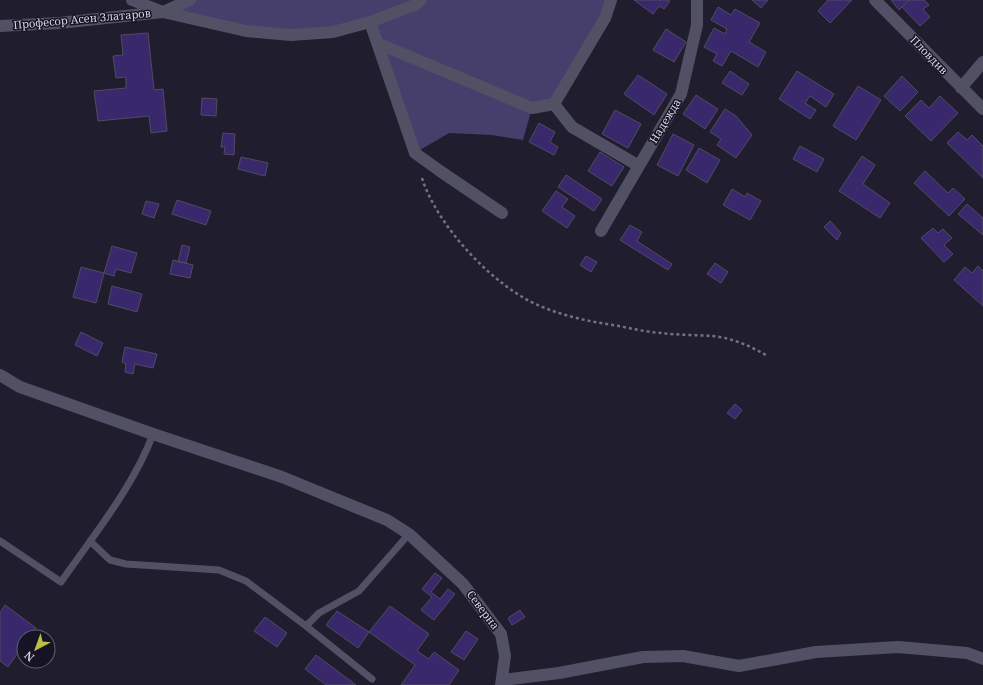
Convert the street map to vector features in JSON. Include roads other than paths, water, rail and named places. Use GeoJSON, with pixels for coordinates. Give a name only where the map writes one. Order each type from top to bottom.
{"type":"FeatureCollection","features":[{"type":"Feature","properties":{"kind":"street"},"geometry":{"type":"LineString","coordinates":[[132,0],[163,12],[246,31],[291,36],[333,32],[370,22],[415,5],[421,0]]}},
{"type":"Feature","properties":{"kind":"street"},"geometry":{"type":"LineString","coordinates":[[163,12],[190,0]]}},
{"type":"Feature","properties":{"kind":"street"},"geometry":{"type":"LineString","coordinates":[[377,43],[532,108],[554,104],[605,18],[611,0]]}},
{"type":"Feature","properties":{"kind":"street","name":"Надежда"},"geometry":{"type":"LineString","coordinates":[[601,231],[681,94],[697,25],[697,0]]}},
{"type":"Feature","properties":{"kind":"street","name":"Пловдив"},"geometry":{"type":"LineString","coordinates":[[875,0],[983,109]]}},
{"type":"Feature","properties":{"kind":"street","name":"Професор Асен Златаров"},"geometry":{"type":"LineString","coordinates":[[0,26],[59,23],[163,12]]}},
{"type":"Feature","properties":{"kind":"street"},"geometry":{"type":"LineString","coordinates":[[370,22],[415,153],[502,213]]}},
{"type":"Feature","properties":{"kind":"street"},"geometry":{"type":"LineString","coordinates":[[961,88],[983,62]]}},
{"type":"Feature","properties":{"kind":"street"},"geometry":{"type":"LineString","coordinates":[[554,104],[572,127],[639,166]]}},
{"type":"Feature","properties":{"kind":"street","name":"Северна"},"geometry":{"type":"LineString","coordinates":[[0,375],[20,387],[153,434],[282,477],[388,520],[409,534],[463,584],[501,634],[505,656],[503,683]]}},
{"type":"Feature","properties":{"kind":"street"},"geometry":{"type":"LineString","coordinates":[[503,683],[644,657],[683,656],[739,666],[816,652],[898,647],[967,653],[983,659]]}},
{"type":"Feature","properties":{"kind":"lane"},"geometry":{"type":"LineString","coordinates":[[0,541],[61,582],[121,496],[142,460],[153,434]]}},
{"type":"Feature","properties":{"kind":"lane"},"geometry":{"type":"LineString","coordinates":[[306,626],[320,613],[359,591],[409,534]]}},
{"type":"Feature","properties":{"kind":"lane"},"geometry":{"type":"LineString","coordinates":[[90,542],[110,560],[126,564],[219,570],[246,581],[306,626],[372,679]]}}]}
